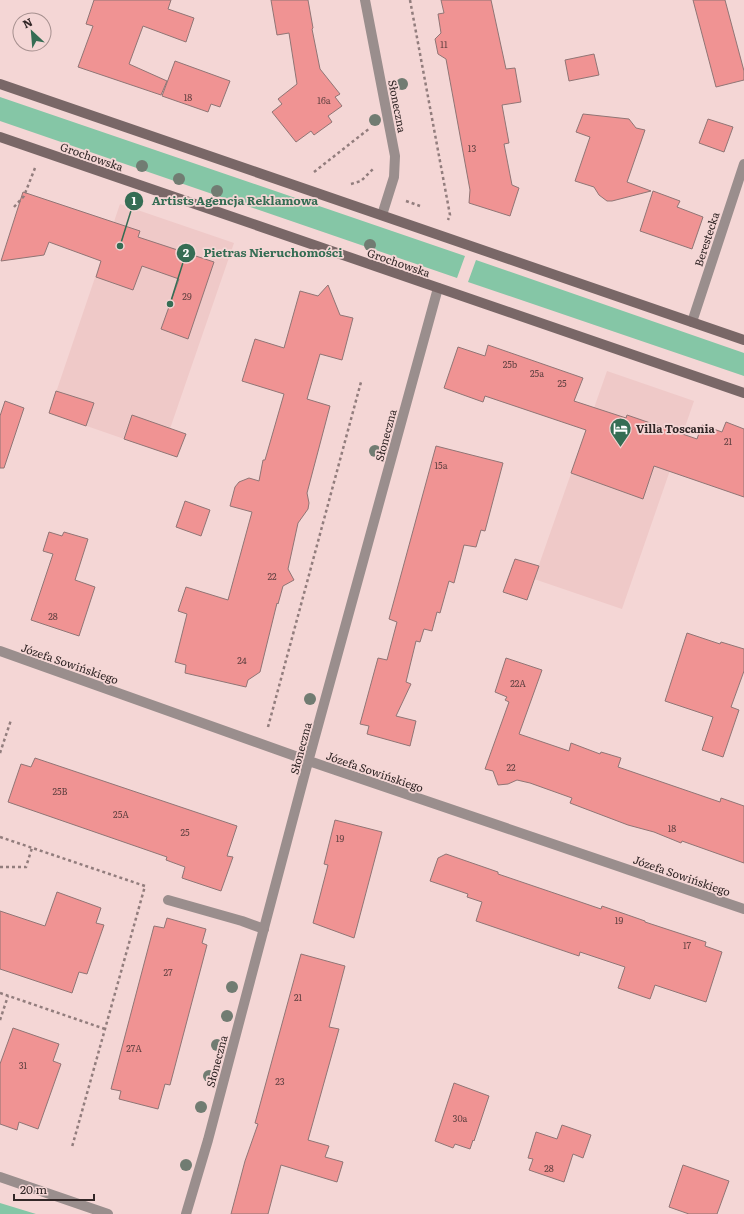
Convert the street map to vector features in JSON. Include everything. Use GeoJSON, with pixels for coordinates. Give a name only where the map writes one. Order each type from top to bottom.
{"type":"FeatureCollection","features":[{"type":"Feature","properties":{"kind":"street","name":"Słoneczna"},"geometry":{"type":"LineString","coordinates":[[365,0],[395,156],[394,177],[382,215]]}},
{"type":"Feature","properties":{"kind":"street"},"geometry":{"type":"LineString","coordinates":[[0,84],[744,340]]}},
{"type":"Feature","properties":{"kind":"street","name":"Grochowska"},"geometry":{"type":"LineString","coordinates":[[0,137],[744,393]]}},
{"type":"Feature","properties":{"kind":"street","name":"Berestecka"},"geometry":{"type":"LineString","coordinates":[[692,322],[744,164]]}},
{"type":"Feature","properties":{"kind":"street","name":"Słoneczna"},"geometry":{"type":"LineString","coordinates":[[186,1214],[208,1140],[309,761],[438,288]]}},
{"type":"Feature","properties":{"kind":"street","name":"Józefa Sowińskiego"},"geometry":{"type":"LineString","coordinates":[[0,652],[309,761],[744,909]]}},
{"type":"Feature","properties":{"kind":"street"},"geometry":{"type":"LineString","coordinates":[[168,900],[242,921],[264,929]]}},
{"type":"Feature","properties":{"kind":"street"},"geometry":{"type":"LineString","coordinates":[[0,1177],[108,1214]]}},
{"type":"Feature","properties":{"kind":"path"},"geometry":{"type":"LineString","coordinates":[[410,0],[450,216],[448,220]]}},
{"type":"Feature","properties":{"kind":"path"},"geometry":{"type":"LineString","coordinates":[[312,174],[371,128],[372,135]]}},
{"type":"Feature","properties":{"kind":"path"},"geometry":{"type":"LineString","coordinates":[[14,207],[24,196],[41,151]]}},
{"type":"Feature","properties":{"kind":"path"},"geometry":{"type":"LineString","coordinates":[[347,186],[361,181],[376,166]]}},
{"type":"Feature","properties":{"kind":"path"},"geometry":{"type":"LineString","coordinates":[[264,745],[361,382]]}},
{"type":"Feature","properties":{"kind":"path"},"geometry":{"type":"LineString","coordinates":[[0,753],[11,720]]}},
{"type":"Feature","properties":{"kind":"path"},"geometry":{"type":"LineString","coordinates":[[0,837],[145,886],[72,1147]]}},
{"type":"Feature","properties":{"kind":"path"},"geometry":{"type":"LineString","coordinates":[[0,867],[26,867],[32,848]]}},
{"type":"Feature","properties":{"kind":"path"},"geometry":{"type":"LineString","coordinates":[[0,993],[105,1029]]}},
{"type":"Feature","properties":{"kind":"path"},"geometry":{"type":"LineString","coordinates":[[0,1020],[8,996]]}},
{"type":"Feature","properties":{"kind":"shaded area"},"geometry":{"type":"Polygon","coordinates":[[[120,204],[234,243],[162,452],[49,413],[120,204]]]}},
{"type":"Feature","properties":{"kind":"shaded area"},"geometry":{"type":"Polygon","coordinates":[[[607,371],[694,401],[622,609],[534,579],[607,371]]]}},
{"type":"Feature","properties":{"kind":"green space"},"geometry":{"type":"Polygon","coordinates":[[[0,97],[465,256],[457,278],[0,121],[0,97]]]}},
{"type":"Feature","properties":{"kind":"green space"},"geometry":{"type":"Polygon","coordinates":[[[476,260],[744,353],[744,376],[468,282],[476,260]]]}},
{"type":"Feature","properties":{"kind":"green space"},"geometry":{"type":"Polygon","coordinates":[[[0,1203],[36,1214],[0,1214],[0,1203]]]}},
{"type":"Feature","properties":{"kind":"building"},"geometry":{"type":"Polygon","coordinates":[[[94,0],[171,0],[168,9],[194,18],[186,42],[143,26],[129,64],[167,81],[161,95],[78,67],[93,26],[86,24],[94,0]]]}},
{"type":"Feature","properties":{"kind":"building"},"geometry":{"type":"Polygon","coordinates":[[[271,0],[308,0],[320,69],[340,94],[335,97],[342,106],[328,116],[332,122],[314,135],[311,131],[296,142],[272,112],[282,104],[278,99],[297,84],[289,33],[277,35],[271,0]]]}},
{"type":"Feature","properties":{"kind":"building"},"geometry":{"type":"Polygon","coordinates":[[[441,0],[491,0],[506,69],[515,68],[521,102],[502,105],[509,143],[504,144],[512,185],[519,188],[510,216],[469,203],[470,190],[446,59],[438,54],[435,39],[441,33],[438,14],[444,13],[441,0]]]}},
{"type":"Feature","properties":{"kind":"building"},"geometry":{"type":"Polygon","coordinates":[[[693,0],[725,0],[744,71],[744,80],[716,87],[693,0]]]}},
{"type":"Feature","properties":{"kind":"building"},"geometry":{"type":"Polygon","coordinates":[[[594,54],[599,75],[569,81],[565,60],[594,54]]]}},
{"type":"Feature","properties":{"kind":"building"},"geometry":{"type":"Polygon","coordinates":[[[175,61],[230,81],[220,107],[211,104],[208,112],[162,96],[175,61]]]}},
{"type":"Feature","properties":{"kind":"building"},"geometry":{"type":"Polygon","coordinates":[[[583,114],[629,119],[636,128],[645,130],[627,182],[651,191],[607,201],[599,195],[594,187],[575,181],[590,137],[576,132],[583,114]]]}},
{"type":"Feature","properties":{"kind":"building"},"geometry":{"type":"Polygon","coordinates":[[[708,119],[733,127],[724,152],[699,143],[708,119]]]}},
{"type":"Feature","properties":{"kind":"building"},"geometry":{"type":"Polygon","coordinates":[[[653,191],[680,201],[677,207],[703,217],[692,249],[640,231],[653,191]]]}},
{"type":"Feature","properties":{"kind":"building"},"geometry":{"type":"Polygon","coordinates":[[[23,192],[140,231],[138,237],[214,262],[188,339],[161,329],[179,279],[142,266],[133,290],[96,277],[101,261],[49,242],[44,255],[1,261],[23,192]]]}},
{"type":"Feature","properties":{"kind":"building"},"geometry":{"type":"Polygon","coordinates":[[[328,285],[340,315],[353,318],[342,360],[320,354],[307,399],[330,406],[307,493],[309,503],[308,509],[298,523],[288,569],[294,580],[283,586],[278,604],[277,603],[260,672],[248,680],[246,687],[185,673],[186,665],[175,662],[187,614],[178,611],[186,587],[228,600],[252,512],[230,506],[235,487],[239,482],[249,478],[259,481],[263,460],[265,460],[284,394],[242,381],[255,339],[284,348],[300,291],[318,296],[328,285]]]}},
{"type":"Feature","properties":{"kind":"building"},"geometry":{"type":"Polygon","coordinates":[[[488,345],[583,378],[574,401],[626,418],[627,415],[697,439],[702,425],[722,432],[726,422],[744,429],[744,497],[654,466],[643,499],[571,473],[586,430],[485,396],[483,402],[444,388],[458,347],[485,356],[488,345]]]}},
{"type":"Feature","properties":{"kind":"building"},"geometry":{"type":"Polygon","coordinates":[[[56,391],[94,403],[86,426],[49,413],[56,391]]]}},
{"type":"Feature","properties":{"kind":"building"},"geometry":{"type":"Polygon","coordinates":[[[5,401],[24,408],[4,468],[0,468],[0,416],[5,401]]]}},
{"type":"Feature","properties":{"kind":"building"},"geometry":{"type":"Polygon","coordinates":[[[132,415],[186,434],[177,457],[124,439],[132,415]]]}},
{"type":"Feature","properties":{"kind":"building"},"geometry":{"type":"Polygon","coordinates":[[[436,446],[503,463],[485,531],[481,530],[476,547],[464,545],[454,583],[449,581],[440,613],[437,612],[432,631],[424,629],[420,642],[416,641],[406,682],[411,684],[396,716],[416,721],[410,746],[367,734],[369,726],[360,724],[378,658],[387,660],[397,622],[389,619],[436,446]]]}},
{"type":"Feature","properties":{"kind":"building"},"geometry":{"type":"Polygon","coordinates":[[[185,501],[210,510],[201,536],[176,527],[185,501]]]}},
{"type":"Feature","properties":{"kind":"building"},"geometry":{"type":"Polygon","coordinates":[[[49,532],[62,536],[64,532],[88,539],[75,580],[95,587],[79,636],[31,620],[53,554],[43,551],[49,532]]]}},
{"type":"Feature","properties":{"kind":"building"},"geometry":{"type":"Polygon","coordinates":[[[515,559],[539,566],[527,600],[503,592],[515,559]]]}},
{"type":"Feature","properties":{"kind":"building"},"geometry":{"type":"Polygon","coordinates":[[[687,633],[720,644],[721,642],[744,649],[744,671],[731,707],[739,710],[723,757],[702,750],[713,717],[665,701],[687,633]]]}},
{"type":"Feature","properties":{"kind":"building"},"geometry":{"type":"Polygon","coordinates":[[[506,658],[542,670],[519,734],[569,751],[571,743],[600,754],[601,752],[621,758],[618,767],[720,802],[721,798],[744,806],[744,863],[682,841],[681,843],[654,832],[628,825],[570,803],[572,798],[530,783],[517,780],[508,784],[498,785],[493,771],[485,769],[509,702],[505,700],[507,697],[495,692],[506,658]]]}},
{"type":"Feature","properties":{"kind":"building"},"geometry":{"type":"Polygon","coordinates":[[[35,758],[237,826],[227,856],[233,857],[221,891],[182,878],[185,867],[166,860],[167,857],[8,802],[21,764],[31,767],[35,758]]]}},
{"type":"Feature","properties":{"kind":"building"},"geometry":{"type":"Polygon","coordinates":[[[335,820],[382,832],[354,938],[313,923],[328,865],[324,864],[335,820]]]}},
{"type":"Feature","properties":{"kind":"building"},"geometry":{"type":"Polygon","coordinates":[[[446,854],[498,872],[498,874],[601,909],[602,906],[706,942],[705,946],[722,952],[706,1002],[655,985],[650,999],[618,988],[625,967],[580,952],[579,956],[476,921],[482,902],[467,897],[468,894],[430,881],[438,858],[446,854]]]}},
{"type":"Feature","properties":{"kind":"building"},"geometry":{"type":"Polygon","coordinates":[[[57,892],[101,908],[96,923],[104,925],[87,974],[79,972],[72,993],[0,969],[0,911],[45,926],[57,892]]]}},
{"type":"Feature","properties":{"kind":"building"},"geometry":{"type":"Polygon","coordinates":[[[167,918],[206,929],[202,943],[207,945],[170,1085],[165,1084],[158,1109],[119,1099],[121,1091],[111,1089],[154,926],[164,928],[167,918]]]}},
{"type":"Feature","properties":{"kind":"building"},"geometry":{"type":"Polygon","coordinates":[[[301,954],[345,966],[329,1027],[339,1029],[308,1140],[329,1146],[325,1157],[343,1162],[337,1182],[281,1165],[268,1214],[231,1214],[245,1161],[258,1124],[255,1123],[301,954]]]}},
{"type":"Feature","properties":{"kind":"building"},"geometry":{"type":"Polygon","coordinates":[[[13,1028],[59,1044],[53,1061],[61,1064],[38,1129],[19,1122],[17,1130],[0,1124],[0,1064],[13,1028]]]}},
{"type":"Feature","properties":{"kind":"building"},"geometry":{"type":"Polygon","coordinates":[[[454,1083],[489,1096],[470,1149],[455,1144],[453,1148],[435,1141],[454,1083]]]}},
{"type":"Feature","properties":{"kind":"building"},"geometry":{"type":"Polygon","coordinates":[[[562,1125],[591,1135],[583,1158],[573,1154],[564,1182],[529,1170],[533,1159],[528,1158],[536,1132],[557,1139],[562,1125]]]}},
{"type":"Feature","properties":{"kind":"building"},"geometry":{"type":"Polygon","coordinates":[[[683,1165],[729,1181],[717,1214],[689,1214],[669,1207],[683,1165]]]}},
{"type":"Feature","properties":{"kind":"place","name":"Artists Agencja Reklamowa"},"geometry":{"type":"Point","coordinates":[120,246]}},
{"type":"Feature","properties":{"kind":"place","name":"Pietras Nieruchomości"},"geometry":{"type":"Point","coordinates":[170,304]}},
{"type":"Feature","properties":{"kind":"place","name":"Villa Toscania"},"geometry":{"type":"Point","coordinates":[620,448]}}]}
